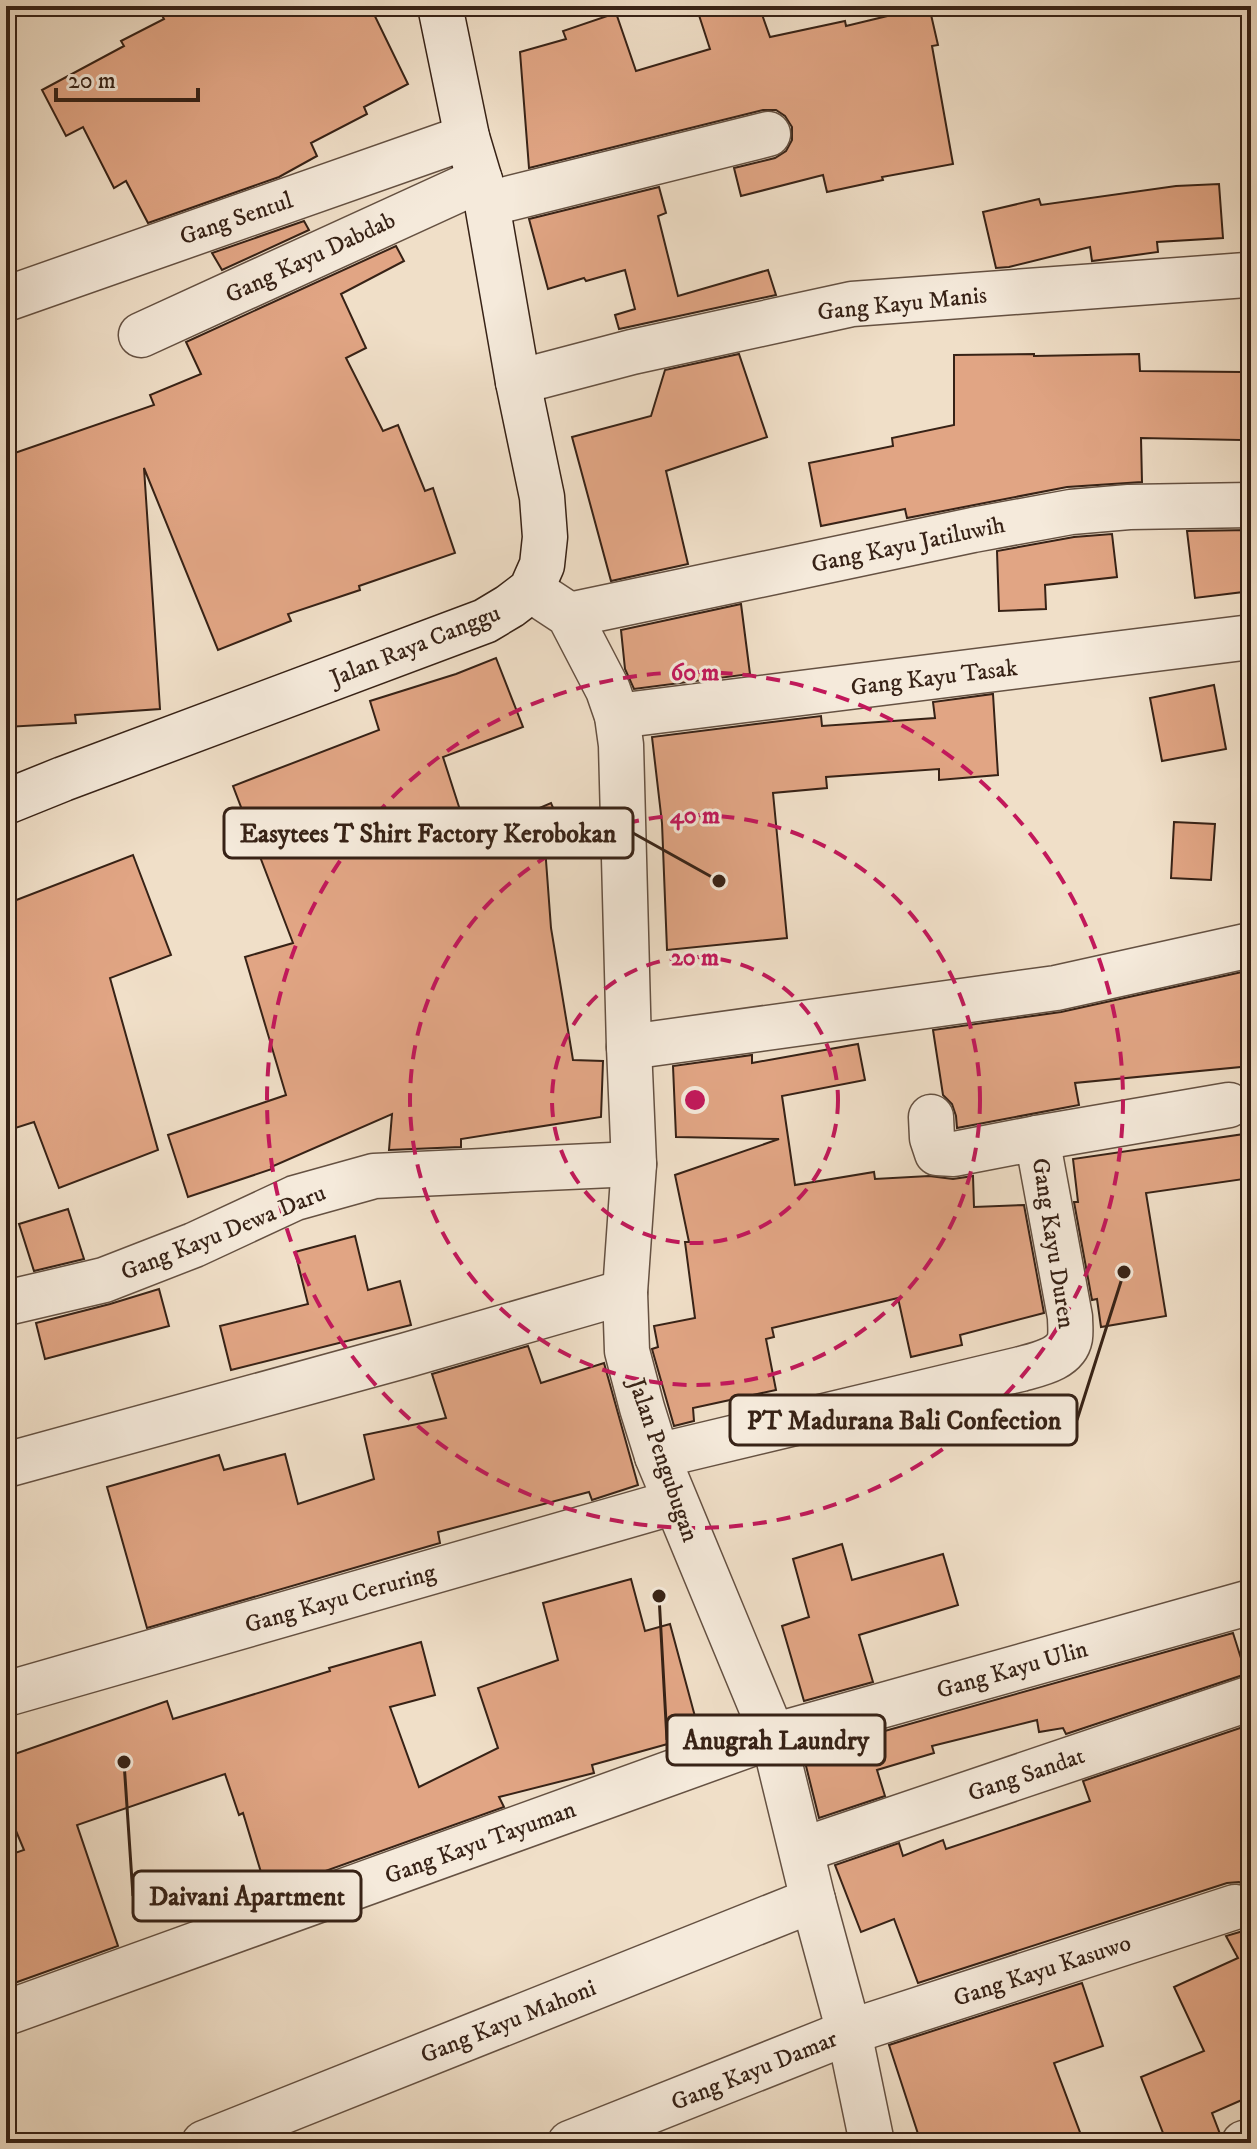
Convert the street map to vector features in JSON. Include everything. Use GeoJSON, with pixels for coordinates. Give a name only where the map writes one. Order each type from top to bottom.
{"type":"FeatureCollection","features":[{"type":"Feature","properties":{"kind":"street"},"geometry":{"type":"LineString","coordinates":[[440,6],[467,137],[483,192],[542,497],[545,537],[542,565],[531,590]]}},
{"type":"Feature","properties":{"kind":"street","name":"Gang Kayu Dabdab"},"geometry":{"type":"LineString","coordinates":[[141,335],[483,192],[768,134]]}},
{"type":"Feature","properties":{"kind":"street","name":"Gang Sentul"},"geometry":{"type":"LineString","coordinates":[[6,299],[467,137]]}},
{"type":"Feature","properties":{"kind":"street","name":"Gang Kayu Manis"},"geometry":{"type":"LineString","coordinates":[[518,382],[632,352],[852,304],[1246,275]]}},
{"type":"Feature","properties":{"kind":"street","name":"Gang Kayu Jatiluwih"},"geometry":{"type":"LineString","coordinates":[[569,615],[1071,512],[1129,507],[1251,505]]}},
{"type":"Feature","properties":{"kind":"street","name":"Jalan Pengubugan"},"geometry":{"type":"LineString","coordinates":[[531,590],[569,615],[608,690],[617,716],[621,745],[634,1164],[625,1292],[627,1351],[657,1456],[773,1736],[849,2032],[872,2143]]}},
{"type":"Feature","properties":{"kind":"street","name":"Jalan Raya Canggu"},"geometry":{"type":"LineString","coordinates":[[6,802],[485,621],[531,590]]}},
{"type":"Feature","properties":{"kind":"street","name":"Gang Kayu Tasak"},"geometry":{"type":"LineString","coordinates":[[617,716],[1251,637]]}},
{"type":"Feature","properties":{"kind":"street"},"geometry":{"type":"LineString","coordinates":[[629,1047],[1056,988],[1246,946]]}},
{"type":"Feature","properties":{"kind":"street"},"geometry":{"type":"LineString","coordinates":[[1037,1138],[1229,1105]]}},
{"type":"Feature","properties":{"kind":"street","name":"Gang Kayu Duren"},"geometry":{"type":"LineString","coordinates":[[657,1456],[1021,1369],[1062,1353],[1070,1340],[1070,1317],[1037,1138],[954,1154],[937,1153],[932,1138],[931,1117]]}},
{"type":"Feature","properties":{"kind":"street","name":"Gang Kayu Dewa Daru"},"geometry":{"type":"LineString","coordinates":[[6,1303],[104,1280],[194,1245],[295,1198],[374,1176],[634,1164]]}},
{"type":"Feature","properties":{"kind":"street"},"geometry":{"type":"LineString","coordinates":[[6,1465],[625,1292]]}},
{"type":"Feature","properties":{"kind":"street","name":"Gang Kayu Ceruring"},"geometry":{"type":"LineString","coordinates":[[6,1694],[675,1502]]}},
{"type":"Feature","properties":{"kind":"street","name":"Gang Kayu Ulin"},"geometry":{"type":"LineString","coordinates":[[773,1736],[1251,1602]]}},
{"type":"Feature","properties":{"kind":"street","name":"Gang Sandat"},"geometry":{"type":"LineString","coordinates":[[802,1850],[1251,1698]]}},
{"type":"Feature","properties":{"kind":"street","name":"Gang Kayu Tayuman"},"geometry":{"type":"LineString","coordinates":[[6,2013],[773,1736]]}},
{"type":"Feature","properties":{"kind":"street","name":"Gang Kayu Mahoni"},"geometry":{"type":"LineString","coordinates":[[204,2143],[813,1900]]}},
{"type":"Feature","properties":{"kind":"street","name":"Gang Kayu Kasuwo"},"geometry":{"type":"LineString","coordinates":[[849,2032],[1235,1907]]}},
{"type":"Feature","properties":{"kind":"street","name":"Gang Kayu Damar"},"geometry":{"type":"LineString","coordinates":[[570,2143],[849,2032]]}},
{"type":"Feature","properties":{"kind":"street"},"geometry":{"type":"LineString","coordinates":[[1244,2143],[1251,2141]]}},
{"type":"Feature","properties":{"kind":"building"},"geometry":{"type":"Polygon","coordinates":[[[157,6],[370,6],[408,84],[364,107],[367,114],[311,143],[317,156],[279,177],[148,223],[126,181],[114,188],[83,127],[66,136],[42,90],[124,46],[121,41],[164,19],[157,6]]]}},
{"type":"Feature","properties":{"kind":"building"},"geometry":{"type":"Polygon","coordinates":[[[696,6],[759,6],[770,37],[845,21],[846,26],[929,6],[938,45],[932,46],[953,164],[882,177],[883,180],[827,192],[823,175],[741,196],[734,168],[775,158],[786,151],[792,140],[792,127],[785,116],[776,110],[763,110],[529,168],[520,52],[566,39],[563,31],[616,13],[636,71],[710,49],[696,6]]]}},
{"type":"Feature","properties":{"kind":"building"},"geometry":{"type":"Polygon","coordinates":[[[1219,184],[1223,238],[1157,242],[1158,252],[1092,261],[1090,247],[996,268],[983,212],[1039,199],[1041,205],[1176,186],[1219,184]]]}},
{"type":"Feature","properties":{"kind":"building"},"geometry":{"type":"Polygon","coordinates":[[[659,187],[666,213],[658,216],[678,296],[768,270],[776,295],[619,329],[615,315],[635,309],[625,270],[548,289],[529,219],[659,187]]]}},
{"type":"Feature","properties":{"kind":"building"},"geometry":{"type":"Polygon","coordinates":[[[304,221],[309,230],[222,270],[212,253],[304,221]]]}},
{"type":"Feature","properties":{"kind":"building"},"geometry":{"type":"Polygon","coordinates":[[[396,246],[404,261],[341,294],[366,348],[346,358],[383,431],[398,425],[425,491],[433,488],[455,553],[288,614],[291,621],[218,650],[144,468],[160,709],[75,715],[76,723],[6,727],[6,456],[154,405],[150,395],[201,374],[186,342],[396,246]]]}},
{"type":"Feature","properties":{"kind":"building"},"geometry":{"type":"Polygon","coordinates":[[[739,354],[767,437],[666,471],[688,564],[611,581],[572,437],[651,416],[665,370],[739,354]]]}},
{"type":"Feature","properties":{"kind":"building"},"geometry":{"type":"Polygon","coordinates":[[[1139,354],[1140,371],[1242,372],[1241,440],[1141,438],[1142,482],[1067,487],[907,518],[905,509],[821,526],[809,463],[893,446],[892,438],[954,425],[954,355],[1139,354]]]}},
{"type":"Feature","properties":{"kind":"building"},"geometry":{"type":"Polygon","coordinates":[[[1251,530],[1251,591],[1195,598],[1187,531],[1251,530]]]}},
{"type":"Feature","properties":{"kind":"building"},"geometry":{"type":"Polygon","coordinates":[[[1112,534],[1117,577],[1045,585],[1046,609],[999,611],[997,551],[1074,537],[1112,534]]]}},
{"type":"Feature","properties":{"kind":"building"},"geometry":{"type":"Polygon","coordinates":[[[741,604],[750,674],[634,689],[625,669],[621,630],[741,604]]]}},
{"type":"Feature","properties":{"kind":"building"},"geometry":{"type":"Polygon","coordinates":[[[496,658],[523,727],[443,757],[469,838],[551,803],[566,838],[545,847],[551,928],[573,1060],[603,1061],[601,1117],[461,1139],[461,1147],[389,1150],[392,1114],[272,1169],[188,1197],[168,1135],[286,1095],[245,957],[293,943],[233,786],[379,730],[370,701],[496,658]]]}},
{"type":"Feature","properties":{"kind":"building"},"geometry":{"type":"Polygon","coordinates":[[[1214,685],[1226,749],[1162,761],[1150,698],[1214,685]]]}},
{"type":"Feature","properties":{"kind":"building"},"geometry":{"type":"Polygon","coordinates":[[[993,694],[998,775],[939,780],[939,769],[826,777],[827,788],[773,793],[787,938],[667,950],[662,823],[652,737],[821,716],[822,726],[935,718],[933,702],[993,694]]]}},
{"type":"Feature","properties":{"kind":"building"},"geometry":{"type":"Polygon","coordinates":[[[1174,822],[1215,824],[1211,880],[1171,878],[1174,822]]]}},
{"type":"Feature","properties":{"kind":"building"},"geometry":{"type":"Polygon","coordinates":[[[133,855],[171,955],[110,978],[158,1150],[59,1188],[34,1122],[6,1131],[6,904],[133,855]]]}},
{"type":"Feature","properties":{"kind":"building"},"geometry":{"type":"Polygon","coordinates":[[[1251,970],[1251,1066],[1075,1083],[1079,1105],[957,1128],[952,1104],[943,1095],[933,1030],[1061,1012],[1251,970]]]}},
{"type":"Feature","properties":{"kind":"building"},"geometry":{"type":"Polygon","coordinates":[[[858,1044],[865,1080],[782,1096],[795,1185],[874,1172],[875,1179],[973,1176],[974,1207],[1024,1205],[1044,1313],[960,1335],[962,1345],[911,1357],[898,1298],[772,1328],[774,1337],[766,1339],[776,1390],[693,1408],[694,1421],[674,1426],[652,1349],[658,1347],[654,1326],[695,1318],[685,1242],[689,1242],[675,1175],[779,1139],[676,1137],[673,1066],[752,1055],[752,1063],[858,1044]]]}},
{"type":"Feature","properties":{"kind":"building"},"geometry":{"type":"Polygon","coordinates":[[[1251,1133],[1251,1178],[1146,1193],[1166,1316],[1101,1327],[1097,1299],[1092,1300],[1074,1202],[1078,1202],[1073,1159],[1251,1133]]]}},
{"type":"Feature","properties":{"kind":"building"},"geometry":{"type":"Polygon","coordinates":[[[68,1209],[84,1259],[34,1271],[19,1224],[68,1209]]]}},
{"type":"Feature","properties":{"kind":"building"},"geometry":{"type":"Polygon","coordinates":[[[355,1236],[368,1290],[400,1281],[411,1325],[231,1370],[220,1326],[308,1304],[295,1252],[355,1236]]]}},
{"type":"Feature","properties":{"kind":"building"},"geometry":{"type":"Polygon","coordinates":[[[159,1289],[169,1326],[45,1359],[36,1323],[159,1289]]]}},
{"type":"Feature","properties":{"kind":"building"},"geometry":{"type":"Polygon","coordinates":[[[528,1346],[541,1383],[604,1363],[638,1485],[592,1500],[589,1492],[438,1532],[440,1543],[147,1628],[107,1487],[219,1455],[224,1470],[285,1454],[298,1504],[374,1479],[364,1435],[446,1418],[432,1374],[528,1346]]]}},
{"type":"Feature","properties":{"kind":"building"},"geometry":{"type":"Polygon","coordinates":[[[842,1544],[852,1580],[943,1554],[958,1605],[859,1635],[873,1682],[804,1701],[782,1626],[809,1617],[793,1559],[842,1544]]]}},
{"type":"Feature","properties":{"kind":"building"},"geometry":{"type":"Polygon","coordinates":[[[631,1579],[645,1631],[670,1624],[700,1735],[592,1765],[594,1773],[499,1797],[504,1807],[267,1892],[243,1813],[239,1815],[225,1774],[77,1825],[118,1946],[6,1986],[6,1856],[24,1850],[6,1807],[6,1757],[167,1701],[173,1719],[330,1671],[329,1668],[421,1642],[435,1695],[390,1707],[419,1787],[498,1748],[478,1688],[558,1660],[543,1603],[631,1579]]]}},
{"type":"Feature","properties":{"kind":"building"},"geometry":{"type":"Polygon","coordinates":[[[1233,1633],[1246,1674],[1066,1734],[1063,1728],[1039,1732],[1037,1720],[932,1746],[934,1753],[877,1770],[885,1796],[819,1818],[803,1754],[1233,1633]]]}},
{"type":"Feature","properties":{"kind":"building"},"geometry":{"type":"Polygon","coordinates":[[[1246,1726],[1251,1738],[1251,1888],[1239,1882],[1227,1883],[918,1983],[894,1919],[861,1932],[835,1865],[899,1843],[903,1856],[943,1840],[946,1849],[1090,1801],[1083,1781],[1246,1726]]]}},
{"type":"Feature","properties":{"kind":"building"},"geometry":{"type":"Polygon","coordinates":[[[1251,1926],[1251,2096],[1212,2113],[1220,2134],[1196,2143],[1167,2143],[1141,2077],[1204,2051],[1174,1987],[1238,1958],[1226,1936],[1251,1926]]]}},
{"type":"Feature","properties":{"kind":"building"},"geometry":{"type":"Polygon","coordinates":[[[1082,1983],[1103,2046],[1054,2063],[1084,2143],[921,2143],[889,2045],[1082,1983]]]}},
{"type":"Feature","properties":{"kind":"place","name":"Easytees T Shirt Factory Kerobokan"},"geometry":{"type":"Point","coordinates":[719,881]}},
{"type":"Feature","properties":{"kind":"place","name":"PT Madurana Bali Confection"},"geometry":{"type":"Point","coordinates":[1124,1272]}},
{"type":"Feature","properties":{"kind":"place","name":"Anugrah Laundry"},"geometry":{"type":"Point","coordinates":[659,1596]}},
{"type":"Feature","properties":{"kind":"place","name":"Daivani Apartment"},"geometry":{"type":"Point","coordinates":[124,1762]}}]}
